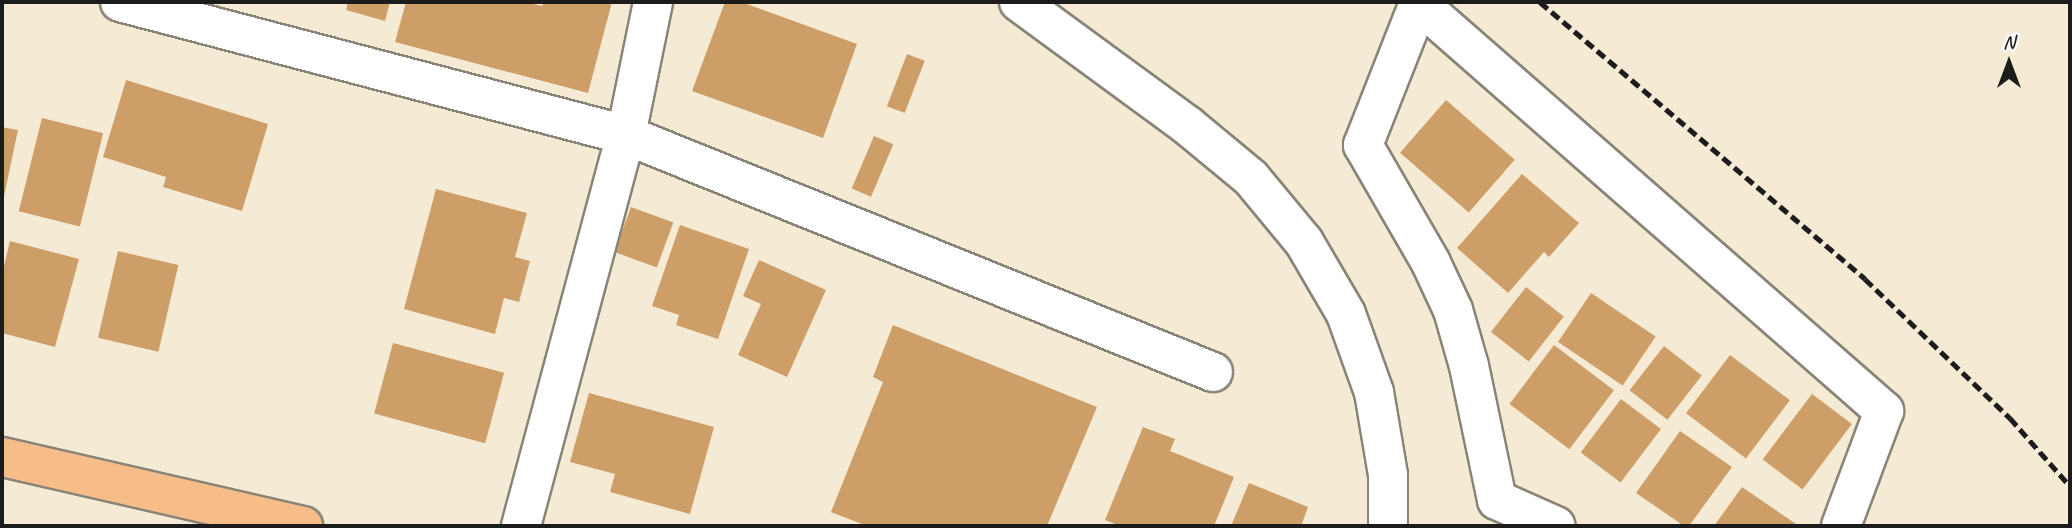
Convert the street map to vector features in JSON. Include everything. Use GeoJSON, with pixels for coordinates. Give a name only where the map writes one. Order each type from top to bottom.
{"type":"FeatureCollection","features":[{"type":"Feature","properties":{"kind":"main road"},"geometry":{"type":"LineString","coordinates":[[2,457],[303,526]]}},
{"type":"Feature","properties":{"kind":"street"},"geometry":{"type":"LineString","coordinates":[[120,2],[626,135],[1213,372]]}},
{"type":"Feature","properties":{"kind":"street"},"geometry":{"type":"LineString","coordinates":[[521,526],[626,135],[653,2]]}},
{"type":"Feature","properties":{"kind":"street"},"geometry":{"type":"LineString","coordinates":[[1556,526],[1497,500],[1469,366],[1453,310],[1431,263],[1363,145],[1418,3],[1884,411],[1841,526]]}},
{"type":"Feature","properties":{"kind":"street"},"geometry":{"type":"LineString","coordinates":[[1032,11],[1187,125],[1251,178],[1304,242],[1346,314],[1374,392],[1388,475],[1388,526]]}},
{"type":"Feature","properties":{"kind":"building"},"geometry":{"type":"Polygon","coordinates":[[[348,2],[390,2],[385,21],[346,10],[348,2]]]}},
{"type":"Feature","properties":{"kind":"building"},"geometry":{"type":"Polygon","coordinates":[[[406,2],[525,2],[542,6],[544,2],[612,2],[588,93],[395,42],[406,2]]]}},
{"type":"Feature","properties":{"kind":"building"},"geometry":{"type":"Polygon","coordinates":[[[725,2],[741,2],[857,44],[823,138],[692,91],[725,2]]]}},
{"type":"Feature","properties":{"kind":"building"},"geometry":{"type":"Polygon","coordinates":[[[907,54],[925,61],[905,113],[887,106],[907,54]]]}},
{"type":"Feature","properties":{"kind":"building"},"geometry":{"type":"Polygon","coordinates":[[[126,80],[268,124],[242,211],[163,187],[166,177],[103,157],[126,80]]]}},
{"type":"Feature","properties":{"kind":"building"},"geometry":{"type":"Polygon","coordinates":[[[1446,100],[1515,160],[1469,213],[1400,153],[1446,100]]]}},
{"type":"Feature","properties":{"kind":"building"},"geometry":{"type":"Polygon","coordinates":[[[42,118],[103,133],[80,226],[19,211],[42,118]]]}},
{"type":"Feature","properties":{"kind":"building"},"geometry":{"type":"Polygon","coordinates":[[[2,127],[18,130],[3,201],[2,201],[2,127]]]}},
{"type":"Feature","properties":{"kind":"building"},"geometry":{"type":"Polygon","coordinates":[[[874,136],[893,144],[871,197],[852,188],[874,136]]]}},
{"type":"Feature","properties":{"kind":"building"},"geometry":{"type":"Polygon","coordinates":[[[1522,174],[1579,223],[1549,257],[1544,252],[1508,293],[1457,248],[1522,174]]]}},
{"type":"Feature","properties":{"kind":"building"},"geometry":{"type":"Polygon","coordinates":[[[436,189],[527,213],[515,257],[530,261],[519,302],[504,298],[495,334],[404,309],[436,189]]]}},
{"type":"Feature","properties":{"kind":"building"},"geometry":{"type":"Polygon","coordinates":[[[631,207],[673,222],[657,267],[615,252],[631,207]]]}},
{"type":"Feature","properties":{"kind":"building"},"geometry":{"type":"Polygon","coordinates":[[[680,225],[749,249],[718,339],[676,325],[679,315],[652,306],[680,225]]]}},
{"type":"Feature","properties":{"kind":"building"},"geometry":{"type":"Polygon","coordinates":[[[10,241],[79,259],[55,347],[2,333],[2,274],[10,241]]]}},
{"type":"Feature","properties":{"kind":"building"},"geometry":{"type":"Polygon","coordinates":[[[118,251],[178,265],[158,352],[98,338],[118,251]]]}},
{"type":"Feature","properties":{"kind":"building"},"geometry":{"type":"Polygon","coordinates":[[[759,260],[826,290],[787,377],[738,355],[761,304],[743,296],[759,260]]]}},
{"type":"Feature","properties":{"kind":"building"},"geometry":{"type":"Polygon","coordinates":[[[1526,287],[1564,317],[1529,361],[1491,332],[1526,287]]]}},
{"type":"Feature","properties":{"kind":"building"},"geometry":{"type":"Polygon","coordinates":[[[1591,293],[1656,337],[1623,386],[1558,342],[1591,293]]]}},
{"type":"Feature","properties":{"kind":"building"},"geometry":{"type":"Polygon","coordinates":[[[893,325],[1097,407],[1047,526],[867,526],[831,512],[883,382],[873,377],[893,325]]]}},
{"type":"Feature","properties":{"kind":"building"},"geometry":{"type":"Polygon","coordinates":[[[393,343],[504,373],[485,443],[374,414],[393,343]]]}},
{"type":"Feature","properties":{"kind":"building"},"geometry":{"type":"Polygon","coordinates":[[[1554,345],[1614,390],[1569,449],[1509,404],[1554,345]]]}},
{"type":"Feature","properties":{"kind":"building"},"geometry":{"type":"Polygon","coordinates":[[[1664,346],[1702,376],[1667,420],[1630,390],[1664,346]]]}},
{"type":"Feature","properties":{"kind":"building"},"geometry":{"type":"Polygon","coordinates":[[[1730,355],[1790,400],[1746,458],[1686,413],[1730,355]]]}},
{"type":"Feature","properties":{"kind":"building"},"geometry":{"type":"Polygon","coordinates":[[[589,393],[714,427],[690,514],[610,492],[615,474],[570,462],[589,393]]]}},
{"type":"Feature","properties":{"kind":"building"},"geometry":{"type":"Polygon","coordinates":[[[1812,394],[1852,424],[1803,490],[1763,459],[1812,394]]]}},
{"type":"Feature","properties":{"kind":"building"},"geometry":{"type":"Polygon","coordinates":[[[1621,399],[1661,429],[1621,483],[1581,453],[1621,399]]]}},
{"type":"Feature","properties":{"kind":"building"},"geometry":{"type":"Polygon","coordinates":[[[1143,427],[1175,439],[1170,451],[1234,477],[1214,526],[1120,526],[1105,520],[1143,427]]]}},
{"type":"Feature","properties":{"kind":"building"},"geometry":{"type":"Polygon","coordinates":[[[1680,431],[1732,467],[1689,526],[1684,526],[1636,493],[1680,431]]]}},
{"type":"Feature","properties":{"kind":"building"},"geometry":{"type":"Polygon","coordinates":[[[1249,483],[1308,507],[1301,526],[1231,526],[1249,483]]]}},
{"type":"Feature","properties":{"kind":"building"},"geometry":{"type":"Polygon","coordinates":[[[1742,487],[1799,526],[1714,526],[1742,487]]]}},
{"type":"Feature","properties":{"kind":"railway"},"geometry":{"type":"LineString","coordinates":[[1540,2],[1865,279],[2010,418],[2070,486]]}}]}
